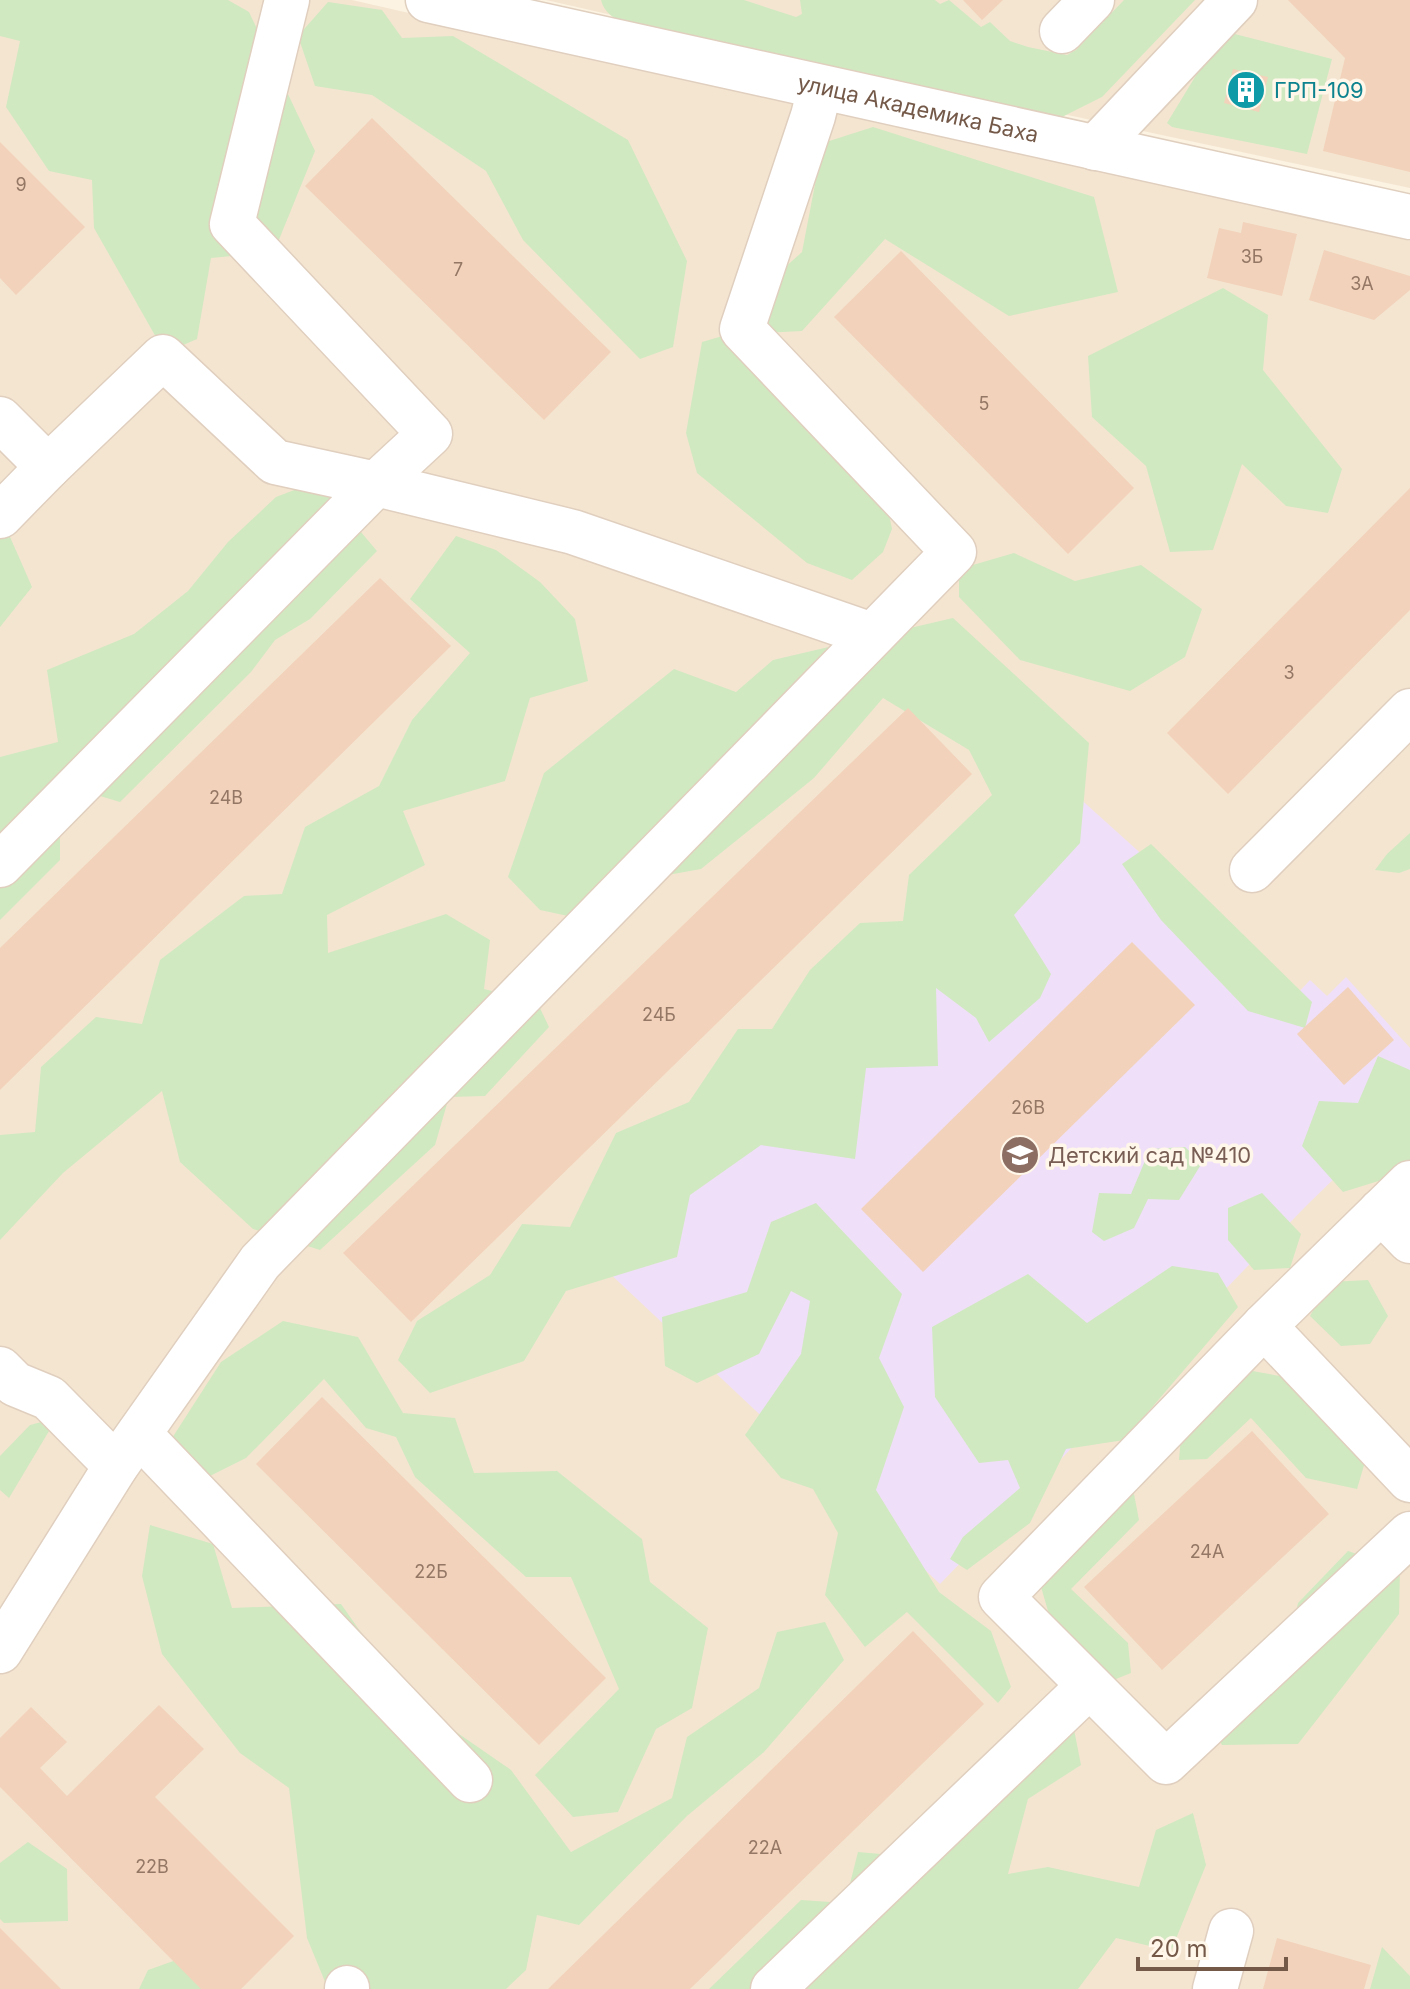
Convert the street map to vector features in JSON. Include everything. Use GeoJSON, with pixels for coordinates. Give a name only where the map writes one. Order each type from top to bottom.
{"type":"FeatureCollection","features":[{"type":"Feature","properties":{"kind":"street"},"geometry":{"type":"LineString","coordinates":[[0,865],[376,484],[430,434],[232,224],[287,0]]}},
{"type":"Feature","properties":{"kind":"street","name":"улица Академика Баха"},"geometry":{"type":"LineString","coordinates":[[428,0],[1410,217]]}},
{"type":"Feature","properties":{"kind":"street"},"geometry":{"type":"LineString","coordinates":[[1062,31],[1092,0]]}},
{"type":"Feature","properties":{"kind":"street"},"geometry":{"type":"LineString","coordinates":[[1095,148],[1235,0]]}},
{"type":"Feature","properties":{"kind":"street"},"geometry":{"type":"LineString","coordinates":[[0,1651],[128,1450],[260,1262],[954,552],[742,329],[820,88]]}},
{"type":"Feature","properties":{"kind":"street"},"geometry":{"type":"LineString","coordinates":[[0,516],[163,357],[275,462],[573,532],[872,635]]}},
{"type":"Feature","properties":{"kind":"street"},"geometry":{"type":"LineString","coordinates":[[0,419],[48,467]]}},
{"type":"Feature","properties":{"kind":"street"},"geometry":{"type":"LineString","coordinates":[[1252,870],[1410,711]]}},
{"type":"Feature","properties":{"kind":"street"},"geometry":{"type":"LineString","coordinates":[[1400,1212],[1264,1326],[1001,1597],[1166,1762],[1410,1534]]}},
{"type":"Feature","properties":{"kind":"street"},"geometry":{"type":"LineString","coordinates":[[1264,1326],[1410,1480]]}},
{"type":"Feature","properties":{"kind":"street"},"geometry":{"type":"LineString","coordinates":[[0,1369],[15,1384],[49,1398],[128,1450],[470,1780]]}},
{"type":"Feature","properties":{"kind":"street"},"geometry":{"type":"LineString","coordinates":[[773,1989],[1088,1687]]}},
{"type":"Feature","properties":{"kind":"street"},"geometry":{"type":"LineString","coordinates":[[1215,1989],[1231,1931]]}},
{"type":"Feature","properties":{"kind":"shaded area"},"geometry":{"type":"Polygon","coordinates":[[[0,0],[352,0],[1410,241],[1410,1989],[0,1989],[0,0]]]}},
{"type":"Feature","properties":{"kind":"shaded area"},"geometry":{"type":"Polygon","coordinates":[[[546,0],[1410,0],[1410,188],[809,60],[546,0]]]}},
{"type":"Feature","properties":{"kind":"shaded area","name":"Детский сад №410"},"geometry":{"type":"Polygon","coordinates":[[[1056,777],[1297,994],[1310,980],[1327,996],[1346,977],[1410,1048],[1410,1105],[1306,1206],[940,1584],[587,1252],[1056,777]]]}},
{"type":"Feature","properties":{"kind":"green space"},"geometry":{"type":"Polygon","coordinates":[[[0,0],[228,0],[249,12],[315,151],[274,252],[211,258],[197,339],[165,353],[94,228],[92,180],[49,171],[6,107],[20,41],[0,36],[0,0]]]}},
{"type":"Feature","properties":{"kind":"green space"},"geometry":{"type":"Polygon","coordinates":[[[601,0],[744,0],[796,17],[802,14],[800,0],[935,0],[940,4],[949,0],[981,27],[990,22],[1010,41],[1067,55],[1076,50],[1124,0],[1195,0],[1102,97],[1062,117],[624,23],[604,8],[601,0]]]}},
{"type":"Feature","properties":{"kind":"green space"},"geometry":{"type":"Polygon","coordinates":[[[328,2],[382,10],[402,38],[453,36],[628,140],[687,261],[673,347],[640,359],[523,240],[486,171],[372,95],[315,86],[298,36],[328,2]]]}},
{"type":"Feature","properties":{"kind":"green space"},"geometry":{"type":"Polygon","coordinates":[[[1223,31],[1332,59],[1307,154],[1172,127],[1167,123],[1223,31]]]}},
{"type":"Feature","properties":{"kind":"green space"},"geometry":{"type":"Polygon","coordinates":[[[873,127],[1094,197],[1118,292],[1009,316],[885,239],[802,331],[763,333],[761,289],[802,252],[823,143],[873,127]]]}},
{"type":"Feature","properties":{"kind":"green space"},"geometry":{"type":"Polygon","coordinates":[[[1223,288],[1268,315],[1263,370],[1342,469],[1328,513],[1286,506],[1242,464],[1213,550],[1170,552],[1146,466],[1092,417],[1088,356],[1223,288]]]}},
{"type":"Feature","properties":{"kind":"green space"},"geometry":{"type":"Polygon","coordinates":[[[726,335],[887,505],[892,529],[883,552],[852,580],[807,563],[697,473],[686,433],[702,342],[726,335]]]}},
{"type":"Feature","properties":{"kind":"green space"},"geometry":{"type":"Polygon","coordinates":[[[318,481],[377,551],[310,619],[275,640],[251,672],[120,802],[60,784],[60,860],[0,920],[0,757],[58,742],[47,670],[134,634],[188,591],[228,542],[276,497],[318,481]]]}},
{"type":"Feature","properties":{"kind":"green space"},"geometry":{"type":"Polygon","coordinates":[[[0,514],[32,587],[0,627],[0,514]]]}},
{"type":"Feature","properties":{"kind":"green space"},"geometry":{"type":"Polygon","coordinates":[[[456,536],[496,550],[540,582],[575,619],[588,681],[530,698],[505,781],[403,811],[425,865],[327,915],[328,953],[446,914],[490,940],[484,989],[537,1002],[549,1027],[485,1096],[449,1097],[435,1145],[320,1250],[253,1229],[180,1162],[162,1091],[63,1173],[0,1240],[0,1135],[35,1132],[41,1067],[96,1017],[142,1024],[160,960],[244,896],[282,894],[305,827],[379,786],[412,720],[470,653],[410,599],[456,536]]]}},
{"type":"Feature","properties":{"kind":"green space"},"geometry":{"type":"Polygon","coordinates":[[[1014,553],[1075,581],[1141,565],[1202,609],[1185,657],[1130,691],[1020,660],[959,597],[959,569],[1014,553]]]}},
{"type":"Feature","properties":{"kind":"green space"},"geometry":{"type":"Polygon","coordinates":[[[953,618],[1089,743],[1080,843],[1014,915],[1051,974],[1040,998],[989,1042],[976,1018],[936,988],[938,1066],[866,1068],[855,1159],[761,1145],[690,1195],[677,1257],[566,1291],[524,1361],[430,1393],[398,1360],[417,1321],[490,1275],[522,1224],[570,1227],[616,1133],[689,1102],[738,1029],[772,1029],[810,970],[860,923],[903,921],[909,875],[992,795],[969,750],[883,698],[814,778],[701,869],[651,878],[615,926],[540,910],[508,877],[544,773],[674,669],[736,692],[773,660],[953,618]]]}},
{"type":"Feature","properties":{"kind":"green space"},"geometry":{"type":"Polygon","coordinates":[[[1410,833],[1410,869],[1399,873],[1375,870],[1387,854],[1410,833]]]}},
{"type":"Feature","properties":{"kind":"green space"},"geometry":{"type":"Polygon","coordinates":[[[1151,844],[1312,1002],[1305,1028],[1248,1011],[1161,920],[1122,864],[1151,844]]]}},
{"type":"Feature","properties":{"kind":"green space"},"geometry":{"type":"Polygon","coordinates":[[[1378,1056],[1410,1070],[1410,1263],[1391,1238],[1398,1175],[1343,1192],[1302,1146],[1319,1101],[1358,1103],[1378,1056]]]}},
{"type":"Feature","properties":{"kind":"green space"},"geometry":{"type":"Polygon","coordinates":[[[1185,1147],[1202,1163],[1179,1200],[1148,1199],[1134,1228],[1104,1241],[1092,1232],[1099,1193],[1131,1194],[1150,1149],[1185,1147]]]}},
{"type":"Feature","properties":{"kind":"green space"},"geometry":{"type":"Polygon","coordinates":[[[1262,1193],[1301,1234],[1290,1268],[1254,1270],[1228,1240],[1228,1208],[1262,1193]]]}},
{"type":"Feature","properties":{"kind":"green space"},"geometry":{"type":"Polygon","coordinates":[[[816,1203],[902,1294],[879,1358],[904,1407],[876,1490],[939,1592],[991,1631],[1011,1687],[998,1703],[907,1612],[865,1647],[825,1595],[838,1533],[813,1489],[781,1478],[745,1435],[801,1354],[810,1301],[791,1291],[759,1354],[697,1383],[665,1366],[662,1317],[747,1292],[771,1222],[816,1203]]]}},
{"type":"Feature","properties":{"kind":"green space"},"geometry":{"type":"Polygon","coordinates":[[[1172,1266],[1218,1273],[1238,1307],[1124,1440],[1066,1449],[1030,1523],[967,1570],[950,1559],[963,1537],[1020,1488],[1008,1460],[979,1463],[935,1397],[932,1327],[1028,1274],[1087,1323],[1172,1266]]]}},
{"type":"Feature","properties":{"kind":"green space"},"geometry":{"type":"Polygon","coordinates":[[[1368,1280],[1388,1316],[1370,1344],[1341,1346],[1310,1316],[1329,1282],[1368,1280]]]}},
{"type":"Feature","properties":{"kind":"green space"},"geometry":{"type":"Polygon","coordinates":[[[283,1321],[358,1337],[403,1413],[455,1418],[474,1473],[557,1471],[642,1539],[650,1582],[708,1628],[692,1708],[656,1729],[618,1812],[573,1817],[535,1775],[619,1689],[571,1577],[526,1577],[415,1477],[396,1437],[366,1428],[324,1379],[246,1458],[198,1482],[165,1449],[221,1362],[283,1321]]]}},
{"type":"Feature","properties":{"kind":"green space"},"geometry":{"type":"Polygon","coordinates":[[[1247,1370],[1302,1380],[1365,1462],[1357,1489],[1306,1478],[1251,1418],[1207,1459],[1179,1460],[1182,1423],[1247,1370]]]}},
{"type":"Feature","properties":{"kind":"green space"},"geometry":{"type":"Polygon","coordinates":[[[45,1421],[52,1426],[9,1498],[0,1490],[0,1456],[30,1425],[45,1421]]]}},
{"type":"Feature","properties":{"kind":"green space"},"geometry":{"type":"Polygon","coordinates":[[[1134,1494],[1139,1520],[1071,1589],[1128,1643],[1131,1673],[1111,1681],[1053,1628],[1039,1580],[1100,1509],[1134,1494]]]}},
{"type":"Feature","properties":{"kind":"green space"},"geometry":{"type":"Polygon","coordinates":[[[150,1525],[213,1544],[232,1608],[341,1604],[407,1698],[511,1770],[571,1852],[672,1798],[687,1737],[759,1688],[777,1632],[825,1622],[844,1660],[764,1752],[687,1816],[579,1925],[537,1915],[526,1970],[506,1989],[328,1989],[307,1938],[289,1788],[240,1753],[162,1654],[142,1576],[150,1525]]]}},
{"type":"Feature","properties":{"kind":"green space"},"geometry":{"type":"Polygon","coordinates":[[[1348,1551],[1400,1569],[1399,1614],[1298,1744],[1222,1745],[1202,1710],[1228,1673],[1285,1659],[1298,1603],[1348,1551]]]}},
{"type":"Feature","properties":{"kind":"green space"},"geometry":{"type":"Polygon","coordinates":[[[1071,1714],[1081,1765],[1028,1799],[1008,1874],[1048,1867],[1139,1887],[1156,1830],[1193,1813],[1206,1865],[1171,1951],[1116,1938],[1078,1989],[709,1989],[801,1900],[845,1903],[858,1852],[938,1859],[1071,1714]]]}},
{"type":"Feature","properties":{"kind":"green space"},"geometry":{"type":"Polygon","coordinates":[[[28,1842],[67,1869],[68,1921],[4,1923],[0,1919],[0,1863],[28,1842]]]}},
{"type":"Feature","properties":{"kind":"green space"},"geometry":{"type":"Polygon","coordinates":[[[1382,1947],[1410,1976],[1410,1989],[1370,1989],[1382,1947]]]}},
{"type":"Feature","properties":{"kind":"green space"},"geometry":{"type":"Polygon","coordinates":[[[196,1953],[206,1989],[139,1989],[148,1970],[196,1953]]]}},
{"type":"Feature","properties":{"kind":"building"},"geometry":{"type":"Polygon","coordinates":[[[963,0],[1003,0],[982,20],[963,0]]]}},
{"type":"Feature","properties":{"kind":"building"},"geometry":{"type":"Polygon","coordinates":[[[1288,0],[1410,0],[1410,172],[1323,151],[1345,58],[1288,0]]]}},
{"type":"Feature","properties":{"kind":"building","name":"ГРП-109"},"geometry":{"type":"Polygon","coordinates":[[[1233,69],[1268,77],[1259,112],[1224,103],[1233,69]]]}},
{"type":"Feature","properties":{"kind":"building"},"geometry":{"type":"Polygon","coordinates":[[[372,118],[611,352],[544,420],[305,186],[372,118]]]}},
{"type":"Feature","properties":{"kind":"building"},"geometry":{"type":"Polygon","coordinates":[[[0,142],[85,227],[16,295],[0,278],[0,142]]]}},
{"type":"Feature","properties":{"kind":"building"},"geometry":{"type":"Polygon","coordinates":[[[1243,222],[1297,234],[1282,296],[1207,278],[1219,228],[1241,233],[1243,222]]]}},
{"type":"Feature","properties":{"kind":"building"},"geometry":{"type":"Polygon","coordinates":[[[1324,250],[1410,276],[1410,290],[1374,320],[1309,300],[1324,250]]]}},
{"type":"Feature","properties":{"kind":"building"},"geometry":{"type":"Polygon","coordinates":[[[901,251],[1134,488],[1068,554],[834,317],[901,251]]]}},
{"type":"Feature","properties":{"kind":"building"},"geometry":{"type":"Polygon","coordinates":[[[1410,488],[1410,610],[1228,794],[1167,733],[1410,488]]]}},
{"type":"Feature","properties":{"kind":"building"},"geometry":{"type":"Polygon","coordinates":[[[380,578],[451,646],[0,1090],[0,948],[380,578]]]}},
{"type":"Feature","properties":{"kind":"building"},"geometry":{"type":"Polygon","coordinates":[[[908,708],[972,774],[411,1322],[343,1253],[908,708]]]}},
{"type":"Feature","properties":{"kind":"building"},"geometry":{"type":"Polygon","coordinates":[[[1132,942],[1195,1005],[923,1272],[861,1209],[1132,942]]]}},
{"type":"Feature","properties":{"kind":"building"},"geometry":{"type":"Polygon","coordinates":[[[1348,987],[1394,1040],[1344,1085],[1297,1034],[1348,987]]]}},
{"type":"Feature","properties":{"kind":"building"},"geometry":{"type":"Polygon","coordinates":[[[322,1397],[606,1678],[539,1745],[256,1464],[322,1397]]]}},
{"type":"Feature","properties":{"kind":"building"},"geometry":{"type":"Polygon","coordinates":[[[1252,1431],[1329,1514],[1162,1670],[1084,1587],[1252,1431]]]}},
{"type":"Feature","properties":{"kind":"building"},"geometry":{"type":"Polygon","coordinates":[[[913,1631],[984,1704],[690,1989],[548,1989],[913,1631]]]}},
{"type":"Feature","properties":{"kind":"building"},"geometry":{"type":"Polygon","coordinates":[[[159,1705],[204,1749],[155,1797],[294,1936],[241,1989],[201,1989],[0,1787],[0,1738],[31,1707],[67,1742],[40,1768],[67,1796],[159,1705]]]}},
{"type":"Feature","properties":{"kind":"building"},"geometry":{"type":"Polygon","coordinates":[[[0,1928],[61,1989],[0,1989],[0,1928]]]}},
{"type":"Feature","properties":{"kind":"building"},"geometry":{"type":"Polygon","coordinates":[[[1277,1938],[1371,1965],[1364,1989],[1263,1989],[1277,1938]]]}},
{"type":"Feature","properties":{"kind":"place","name":"ГРП-109"},"geometry":{"type":"Point","coordinates":[1246,90]}},
{"type":"Feature","properties":{"kind":"place","name":"Детский сад №410"},"geometry":{"type":"Point","coordinates":[1020,1155]}}]}
